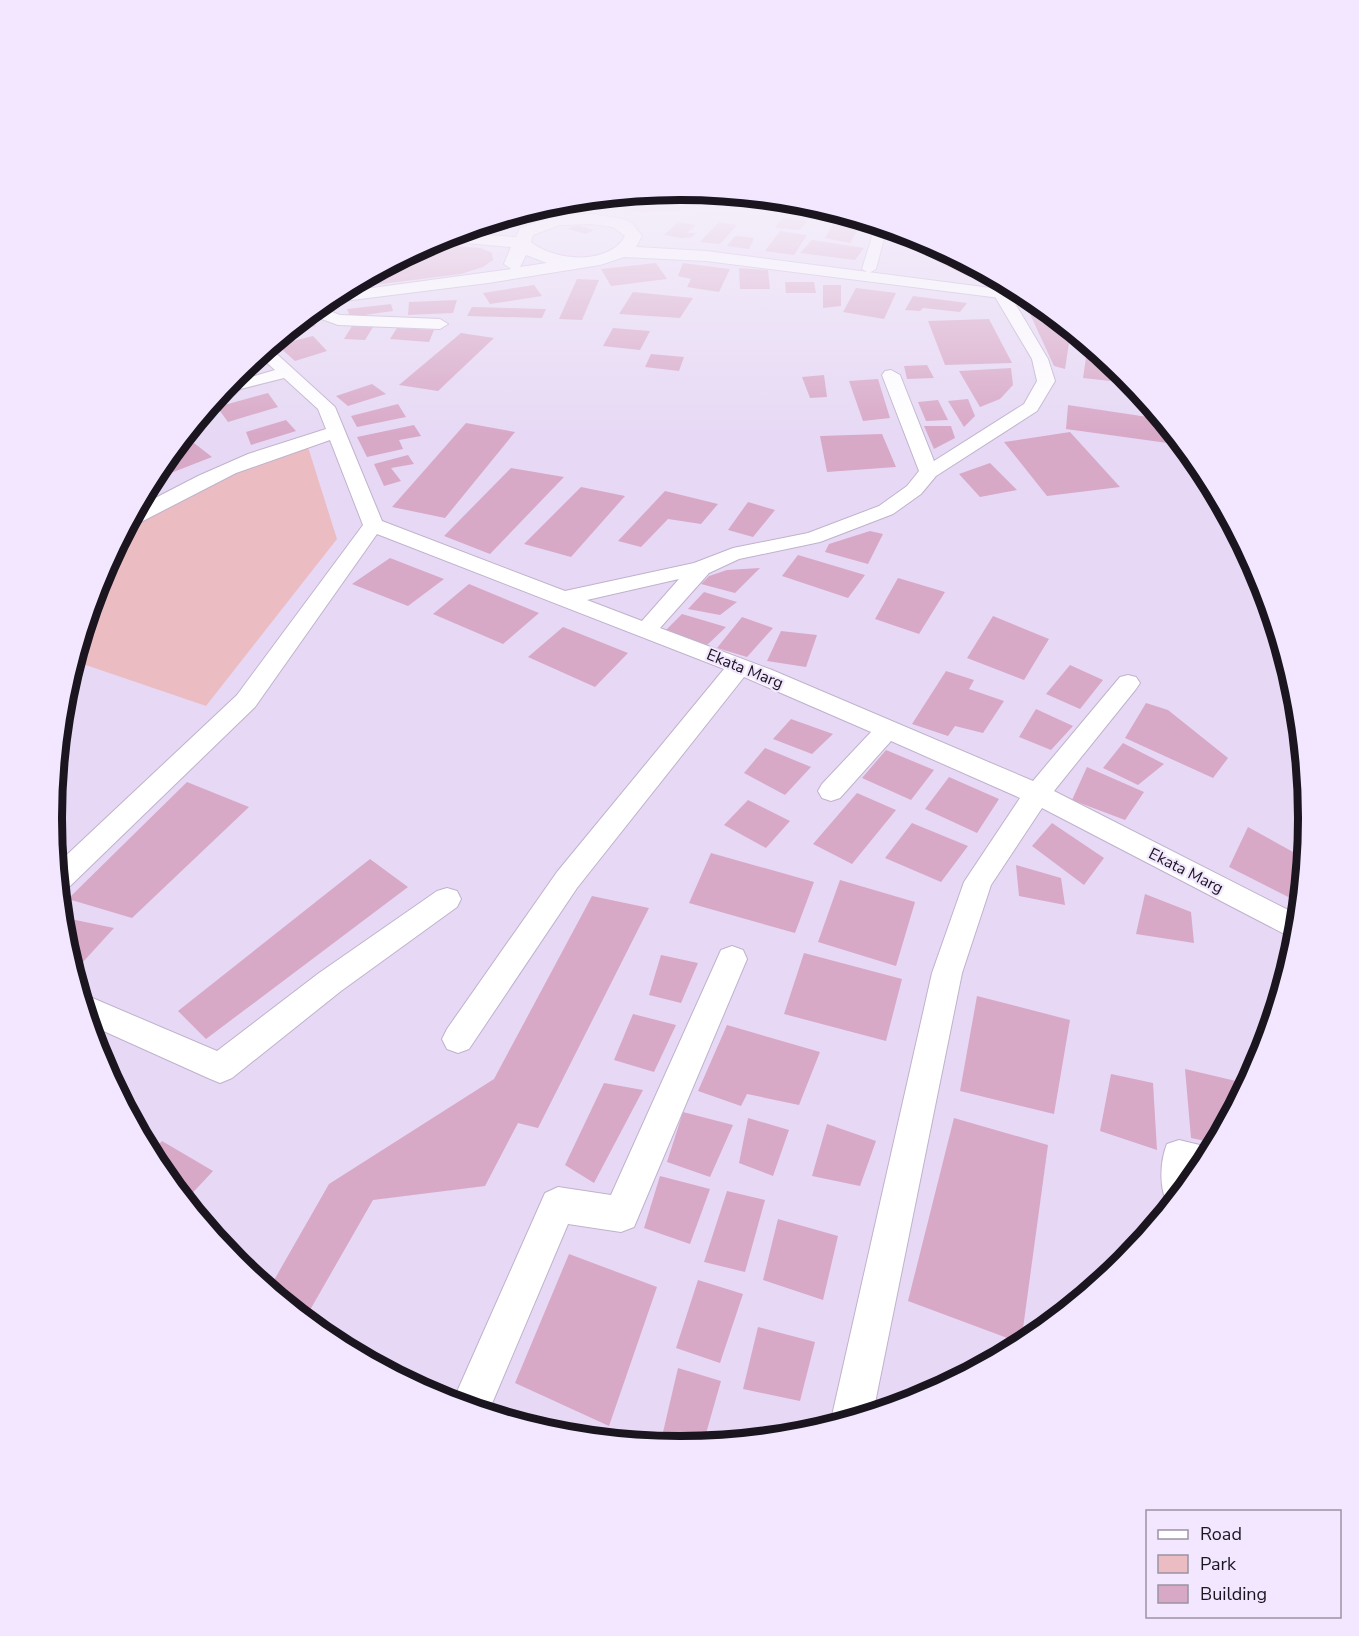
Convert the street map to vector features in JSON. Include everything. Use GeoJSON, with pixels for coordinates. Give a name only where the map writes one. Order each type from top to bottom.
{"type":"FeatureCollection","features":[{"type":"Feature","properties":{"kind":"main road"},"geometry":{"type":"LineString","coordinates":[[348,297],[456,282]]}},
{"type":"Feature","properties":{"kind":"main road"},"geometry":{"type":"LineString","coordinates":[[928,282],[1001,291]]}},
{"type":"Feature","properties":{"kind":"main road"},"geometry":{"type":"LineString","coordinates":[[951,282],[1000,290]]}},
{"type":"Feature","properties":{"kind":"street"},"geometry":{"type":"LineString","coordinates":[[561,599],[701,568],[733,554],[813,538],[886,510],[914,490],[929,472],[1031,407],[1046,381],[1040,359],[1013,298]]}},
{"type":"Feature","properties":{"kind":"street"},"geometry":{"type":"LineString","coordinates":[[323,314],[338,320],[440,324]]}},
{"type":"Feature","properties":{"kind":"street"},"geometry":{"type":"LineString","coordinates":[[64,873],[246,701],[372,525],[326,406],[270,355]]}},
{"type":"Feature","properties":{"kind":"street"},"geometry":{"type":"LineString","coordinates":[[238,386],[287,372]]}},
{"type":"Feature","properties":{"kind":"street"},"geometry":{"type":"LineString","coordinates":[[891,375],[929,472]]}},
{"type":"Feature","properties":{"kind":"street"},"geometry":{"type":"LineString","coordinates":[[142,513],[232,465],[282,446],[336,432]]}},
{"type":"Feature","properties":{"kind":"street","name":"Ekata Marg"},"geometry":{"type":"LineString","coordinates":[[372,525],[739,667],[1037,794],[1288,924]]}},
{"type":"Feature","properties":{"kind":"street"},"geometry":{"type":"LineString","coordinates":[[645,631],[701,568]]}},
{"type":"Feature","properties":{"kind":"street"},"geometry":{"type":"LineString","coordinates":[[458,1039],[567,880],[739,667]]}},
{"type":"Feature","properties":{"kind":"street"},"geometry":{"type":"LineString","coordinates":[[853,1411],[947,973],[978,882],[1037,794],[1128,683]]}},
{"type":"Feature","properties":{"kind":"street"},"geometry":{"type":"LineString","coordinates":[[831,791],[887,730]]}},
{"type":"Feature","properties":{"kind":"street"},"geometry":{"type":"LineString","coordinates":[[92,1011],[220,1068],[330,982],[447,899]]}},
{"type":"Feature","properties":{"kind":"street"},"geometry":{"type":"LineString","coordinates":[[473,1400],[558,1205],[621,1214],[732,958]]}},
{"type":"Feature","properties":{"kind":"street"},"geometry":{"type":"LineString","coordinates":[[1180,1179],[1179,1156],[1194,1159]]}},
{"type":"Feature","properties":{"kind":"green space"},"geometry":{"type":"Polygon","coordinates":[[[308,447],[337,539],[206,706],[82,664],[94,619],[136,524],[169,502],[257,461],[308,447]]]}},
{"type":"Feature","properties":{"kind":"building"},"geometry":{"type":"Polygon","coordinates":[[[372,282],[395,282],[366,286],[372,282]]]}},
{"type":"Feature","properties":{"kind":"building"},"geometry":{"type":"Polygon","coordinates":[[[575,282],[598,282],[582,320],[559,319],[575,282]]]}},
{"type":"Feature","properties":{"kind":"building"},"geometry":{"type":"Polygon","coordinates":[[[609,282],[640,282],[611,286],[609,282]]]}},
{"type":"Feature","properties":{"kind":"building"},"geometry":{"type":"Polygon","coordinates":[[[689,282],[724,282],[719,292],[687,287],[689,282]]]}},
{"type":"Feature","properties":{"kind":"building"},"geometry":{"type":"Polygon","coordinates":[[[740,282],[769,282],[770,289],[740,289],[740,282]]]}},
{"type":"Feature","properties":{"kind":"building"},"geometry":{"type":"Polygon","coordinates":[[[785,282],[814,282],[816,293],[786,293],[785,282]]]}},
{"type":"Feature","properties":{"kind":"building"},"geometry":{"type":"Polygon","coordinates":[[[534,285],[542,296],[490,304],[483,293],[534,285]]]}},
{"type":"Feature","properties":{"kind":"building"},"geometry":{"type":"Polygon","coordinates":[[[823,285],[841,285],[841,306],[823,308],[823,285]]]}},
{"type":"Feature","properties":{"kind":"building"},"geometry":{"type":"Polygon","coordinates":[[[856,288],[896,293],[884,319],[843,312],[856,288]]]}},
{"type":"Feature","properties":{"kind":"building"},"geometry":{"type":"Polygon","coordinates":[[[633,292],[693,298],[680,318],[619,314],[633,292]]]}},
{"type":"Feature","properties":{"kind":"building"},"geometry":{"type":"Polygon","coordinates":[[[913,296],[967,303],[960,312],[923,308],[920,311],[905,310],[913,296]]]}},
{"type":"Feature","properties":{"kind":"building"},"geometry":{"type":"Polygon","coordinates":[[[457,300],[453,313],[408,315],[409,302],[457,300]]]}},
{"type":"Feature","properties":{"kind":"building"},"geometry":{"type":"Polygon","coordinates":[[[391,304],[393,311],[350,317],[347,309],[391,304]]]}},
{"type":"Feature","properties":{"kind":"building"},"geometry":{"type":"Polygon","coordinates":[[[472,307],[546,309],[542,318],[467,316],[472,307]]]}},
{"type":"Feature","properties":{"kind":"building"},"geometry":{"type":"Polygon","coordinates":[[[1030,314],[1038,315],[1070,339],[1065,369],[1054,366],[1030,314]]]}},
{"type":"Feature","properties":{"kind":"building"},"geometry":{"type":"Polygon","coordinates":[[[989,319],[1012,363],[945,365],[928,321],[989,319]]]}},
{"type":"Feature","properties":{"kind":"building"},"geometry":{"type":"Polygon","coordinates":[[[310,323],[316,326],[302,329],[310,323]]]}},
{"type":"Feature","properties":{"kind":"building"},"geometry":{"type":"Polygon","coordinates":[[[352,326],[373,327],[365,340],[344,339],[352,326]]]}},
{"type":"Feature","properties":{"kind":"building"},"geometry":{"type":"Polygon","coordinates":[[[397,328],[434,330],[429,342],[390,339],[397,328]]]}},
{"type":"Feature","properties":{"kind":"building"},"geometry":{"type":"Polygon","coordinates":[[[613,328],[650,331],[640,350],[603,346],[613,328]]]}},
{"type":"Feature","properties":{"kind":"building"},"geometry":{"type":"Polygon","coordinates":[[[461,333],[494,338],[438,391],[399,385],[461,333]]]}},
{"type":"Feature","properties":{"kind":"building"},"geometry":{"type":"Polygon","coordinates":[[[313,336],[327,351],[295,361],[279,347],[284,343],[313,336]]]}},
{"type":"Feature","properties":{"kind":"building"},"geometry":{"type":"Polygon","coordinates":[[[1087,353],[1111,376],[1110,381],[1083,378],[1087,353]]]}},
{"type":"Feature","properties":{"kind":"building"},"geometry":{"type":"Polygon","coordinates":[[[651,354],[684,357],[679,371],[645,367],[651,354]]]}},
{"type":"Feature","properties":{"kind":"building"},"geometry":{"type":"Polygon","coordinates":[[[927,365],[934,378],[907,379],[904,366],[927,365]]]}},
{"type":"Feature","properties":{"kind":"building"},"geometry":{"type":"Polygon","coordinates":[[[1011,368],[1013,385],[1000,399],[980,407],[959,371],[1011,368]]]}},
{"type":"Feature","properties":{"kind":"building"},"geometry":{"type":"Polygon","coordinates":[[[824,375],[827,397],[810,398],[802,377],[824,375]]]}},
{"type":"Feature","properties":{"kind":"building"},"geometry":{"type":"Polygon","coordinates":[[[878,379],[890,418],[863,421],[849,381],[878,379]]]}},
{"type":"Feature","properties":{"kind":"building"},"geometry":{"type":"Polygon","coordinates":[[[372,384],[386,394],[348,406],[336,396],[372,384]]]}},
{"type":"Feature","properties":{"kind":"building"},"geometry":{"type":"Polygon","coordinates":[[[268,393],[278,407],[228,422],[218,408],[268,393]]]}},
{"type":"Feature","properties":{"kind":"building"},"geometry":{"type":"Polygon","coordinates":[[[968,399],[975,416],[964,427],[948,401],[968,399]]]}},
{"type":"Feature","properties":{"kind":"building"},"geometry":{"type":"Polygon","coordinates":[[[938,400],[948,420],[926,421],[918,402],[938,400]]]}},
{"type":"Feature","properties":{"kind":"building"},"geometry":{"type":"Polygon","coordinates":[[[398,404],[406,417],[357,427],[351,416],[398,404]]]}},
{"type":"Feature","properties":{"kind":"building"},"geometry":{"type":"Polygon","coordinates":[[[1068,405],[1149,417],[1171,443],[1066,429],[1068,405]]]}},
{"type":"Feature","properties":{"kind":"building"},"geometry":{"type":"Polygon","coordinates":[[[286,420],[296,431],[251,445],[246,432],[286,420]]]}},
{"type":"Feature","properties":{"kind":"building"},"geometry":{"type":"Polygon","coordinates":[[[466,423],[515,432],[445,518],[392,507],[466,423]]]}},
{"type":"Feature","properties":{"kind":"building"},"geometry":{"type":"Polygon","coordinates":[[[414,425],[421,436],[399,440],[403,449],[367,457],[357,437],[414,425]]]}},
{"type":"Feature","properties":{"kind":"building"},"geometry":{"type":"Polygon","coordinates":[[[924,426],[951,426],[955,438],[934,449],[924,426]]]}},
{"type":"Feature","properties":{"kind":"building"},"geometry":{"type":"Polygon","coordinates":[[[1070,432],[1120,487],[1047,496],[1004,442],[1070,432]]]}},
{"type":"Feature","properties":{"kind":"building"},"geometry":{"type":"Polygon","coordinates":[[[882,434],[896,467],[827,472],[820,436],[882,434]]]}},
{"type":"Feature","properties":{"kind":"building"},"geometry":{"type":"Polygon","coordinates":[[[194,443],[212,457],[166,475],[186,446],[194,443]]]}},
{"type":"Feature","properties":{"kind":"building"},"geometry":{"type":"Polygon","coordinates":[[[408,455],[414,464],[391,468],[401,481],[384,486],[374,464],[408,455]]]}},
{"type":"Feature","properties":{"kind":"building"},"geometry":{"type":"Polygon","coordinates":[[[990,463],[1017,490],[980,497],[959,474],[990,463]]]}},
{"type":"Feature","properties":{"kind":"building"},"geometry":{"type":"Polygon","coordinates":[[[511,468],[564,477],[490,554],[444,536],[511,468]]]}},
{"type":"Feature","properties":{"kind":"building"},"geometry":{"type":"Polygon","coordinates":[[[581,487],[625,496],[571,557],[524,544],[581,487]]]}},
{"type":"Feature","properties":{"kind":"building"},"geometry":{"type":"Polygon","coordinates":[[[665,491],[718,504],[701,524],[668,519],[641,547],[618,541],[665,491]]]}},
{"type":"Feature","properties":{"kind":"building"},"geometry":{"type":"Polygon","coordinates":[[[748,502],[775,510],[753,537],[728,530],[748,502]]]}},
{"type":"Feature","properties":{"kind":"building"},"geometry":{"type":"Polygon","coordinates":[[[870,531],[883,534],[868,564],[825,552],[829,544],[870,531]]]}},
{"type":"Feature","properties":{"kind":"building"},"geometry":{"type":"Polygon","coordinates":[[[798,555],[865,575],[848,598],[782,576],[798,555]]]}},
{"type":"Feature","properties":{"kind":"building"},"geometry":{"type":"Polygon","coordinates":[[[390,558],[444,579],[408,606],[352,584],[390,558]]]}},
{"type":"Feature","properties":{"kind":"building"},"geometry":{"type":"Polygon","coordinates":[[[760,568],[735,593],[701,584],[709,576],[727,570],[760,568]]]}},
{"type":"Feature","properties":{"kind":"building"},"geometry":{"type":"Polygon","coordinates":[[[898,578],[945,592],[919,634],[875,619],[898,578]]]}},
{"type":"Feature","properties":{"kind":"building"},"geometry":{"type":"Polygon","coordinates":[[[469,584],[539,613],[503,644],[433,614],[469,584]]]}},
{"type":"Feature","properties":{"kind":"building"},"geometry":{"type":"Polygon","coordinates":[[[704,592],[737,602],[720,615],[688,609],[704,592]]]}},
{"type":"Feature","properties":{"kind":"building"},"geometry":{"type":"Polygon","coordinates":[[[682,614],[726,627],[705,647],[666,630],[682,614]]]}},
{"type":"Feature","properties":{"kind":"building"},"geometry":{"type":"Polygon","coordinates":[[[993,616],[1049,639],[1024,680],[967,658],[993,616]]]}},
{"type":"Feature","properties":{"kind":"building"},"geometry":{"type":"Polygon","coordinates":[[[742,617],[773,628],[747,657],[717,648],[742,617]]]}},
{"type":"Feature","properties":{"kind":"building"},"geometry":{"type":"Polygon","coordinates":[[[563,627],[628,653],[595,687],[528,657],[563,627]]]}},
{"type":"Feature","properties":{"kind":"building"},"geometry":{"type":"Polygon","coordinates":[[[781,631],[817,635],[806,667],[767,661],[781,631]]]}},
{"type":"Feature","properties":{"kind":"building"},"geometry":{"type":"Polygon","coordinates":[[[1070,665],[1103,680],[1080,709],[1046,694],[1070,665]]]}},
{"type":"Feature","properties":{"kind":"building"},"geometry":{"type":"Polygon","coordinates":[[[946,671],[974,680],[969,689],[1004,701],[983,733],[955,726],[948,736],[912,724],[946,671]]]}},
{"type":"Feature","properties":{"kind":"building"},"geometry":{"type":"Polygon","coordinates":[[[1146,703],[1168,710],[1228,758],[1213,778],[1125,738],[1146,703]]]}},
{"type":"Feature","properties":{"kind":"building"},"geometry":{"type":"Polygon","coordinates":[[[1036,709],[1073,726],[1051,750],[1019,737],[1036,709]]]}},
{"type":"Feature","properties":{"kind":"building"},"geometry":{"type":"Polygon","coordinates":[[[791,719],[833,734],[812,754],[773,739],[791,719]]]}},
{"type":"Feature","properties":{"kind":"building"},"geometry":{"type":"Polygon","coordinates":[[[1123,743],[1164,764],[1138,785],[1103,768],[1123,743]]]}},
{"type":"Feature","properties":{"kind":"building"},"geometry":{"type":"Polygon","coordinates":[[[765,748],[811,767],[785,795],[744,773],[765,748]]]}},
{"type":"Feature","properties":{"kind":"building"},"geometry":{"type":"Polygon","coordinates":[[[886,750],[934,770],[911,800],[862,778],[886,750]]]}},
{"type":"Feature","properties":{"kind":"building"},"geometry":{"type":"Polygon","coordinates":[[[1087,767],[1144,792],[1125,820],[1072,800],[1087,767]]]}},
{"type":"Feature","properties":{"kind":"building"},"geometry":{"type":"Polygon","coordinates":[[[949,777],[999,799],[977,833],[925,809],[949,777]]]}},
{"type":"Feature","properties":{"kind":"building"},"geometry":{"type":"Polygon","coordinates":[[[187,782],[249,807],[132,918],[68,899],[187,782]]]}},
{"type":"Feature","properties":{"kind":"building"},"geometry":{"type":"Polygon","coordinates":[[[857,793],[896,810],[852,864],[813,844],[857,793]]]}},
{"type":"Feature","properties":{"kind":"building"},"geometry":{"type":"Polygon","coordinates":[[[748,800],[790,821],[766,848],[724,825],[748,800]]]}},
{"type":"Feature","properties":{"kind":"building"},"geometry":{"type":"Polygon","coordinates":[[[912,823],[968,846],[941,882],[885,858],[912,823]]]}},
{"type":"Feature","properties":{"kind":"building"},"geometry":{"type":"Polygon","coordinates":[[[1052,823],[1104,858],[1084,885],[1032,846],[1052,823]]]}},
{"type":"Feature","properties":{"kind":"building"},"geometry":{"type":"Polygon","coordinates":[[[1248,827],[1296,854],[1292,899],[1229,867],[1248,827]]]}},
{"type":"Feature","properties":{"kind":"building"},"geometry":{"type":"Polygon","coordinates":[[[711,853],[814,882],[795,933],[689,903],[711,853]]]}},
{"type":"Feature","properties":{"kind":"building"},"geometry":{"type":"Polygon","coordinates":[[[370,859],[408,887],[206,1039],[178,1011],[370,859]]]}},
{"type":"Feature","properties":{"kind":"building"},"geometry":{"type":"Polygon","coordinates":[[[1016,865],[1061,878],[1065,905],[1019,896],[1016,865]]]}},
{"type":"Feature","properties":{"kind":"building"},"geometry":{"type":"Polygon","coordinates":[[[840,880],[915,902],[896,966],[818,942],[840,880]]]}},
{"type":"Feature","properties":{"kind":"building"},"geometry":{"type":"Polygon","coordinates":[[[1145,894],[1191,912],[1194,943],[1136,934],[1145,894]]]}},
{"type":"Feature","properties":{"kind":"building"},"geometry":{"type":"Polygon","coordinates":[[[592,896],[649,908],[538,1128],[518,1123],[485,1186],[373,1200],[310,1310],[298,1304],[272,1283],[329,1184],[494,1079],[592,896]]]}},
{"type":"Feature","properties":{"kind":"building"},"geometry":{"type":"Polygon","coordinates":[[[70,919],[114,928],[80,966],[70,919]]]}},
{"type":"Feature","properties":{"kind":"building"},"geometry":{"type":"Polygon","coordinates":[[[804,953],[902,979],[886,1041],[784,1014],[804,953]]]}},
{"type":"Feature","properties":{"kind":"building"},"geometry":{"type":"Polygon","coordinates":[[[661,955],[698,963],[681,1003],[649,995],[661,955]]]}},
{"type":"Feature","properties":{"kind":"building"},"geometry":{"type":"Polygon","coordinates":[[[977,996],[1070,1020],[1054,1114],[960,1091],[977,996]]]}},
{"type":"Feature","properties":{"kind":"building"},"geometry":{"type":"Polygon","coordinates":[[[633,1014],[676,1025],[654,1072],[614,1060],[633,1014]]]}},
{"type":"Feature","properties":{"kind":"building"},"geometry":{"type":"Polygon","coordinates":[[[727,1025],[820,1052],[799,1105],[747,1094],[741,1106],[698,1091],[727,1025]]]}},
{"type":"Feature","properties":{"kind":"building"},"geometry":{"type":"Polygon","coordinates":[[[1185,1069],[1236,1081],[1234,1091],[1206,1141],[1191,1138],[1185,1069]]]}},
{"type":"Feature","properties":{"kind":"building"},"geometry":{"type":"Polygon","coordinates":[[[1111,1074],[1153,1083],[1157,1150],[1100,1131],[1111,1074]]]}},
{"type":"Feature","properties":{"kind":"building"},"geometry":{"type":"Polygon","coordinates":[[[604,1083],[643,1090],[594,1183],[565,1165],[604,1083]]]}},
{"type":"Feature","properties":{"kind":"building"},"geometry":{"type":"Polygon","coordinates":[[[683,1112],[733,1125],[710,1177],[667,1162],[683,1112]]]}},
{"type":"Feature","properties":{"kind":"building"},"geometry":{"type":"Polygon","coordinates":[[[748,1118],[789,1130],[773,1176],[739,1163],[748,1118]]]}},
{"type":"Feature","properties":{"kind":"building"},"geometry":{"type":"Polygon","coordinates":[[[954,1118],[1048,1145],[1022,1332],[1011,1339],[908,1301],[954,1118]]]}},
{"type":"Feature","properties":{"kind":"building"},"geometry":{"type":"Polygon","coordinates":[[[827,1124],[876,1141],[860,1186],[812,1176],[827,1124]]]}},
{"type":"Feature","properties":{"kind":"building"},"geometry":{"type":"Polygon","coordinates":[[[162,1141],[213,1171],[190,1195],[157,1146],[162,1141]]]}},
{"type":"Feature","properties":{"kind":"building"},"geometry":{"type":"Polygon","coordinates":[[[660,1176],[710,1189],[690,1244],[644,1228],[660,1176]]]}},
{"type":"Feature","properties":{"kind":"building"},"geometry":{"type":"Polygon","coordinates":[[[727,1191],[765,1200],[745,1272],[704,1262],[727,1191]]]}},
{"type":"Feature","properties":{"kind":"building"},"geometry":{"type":"Polygon","coordinates":[[[778,1219],[838,1236],[823,1300],[763,1280],[778,1219]]]}},
{"type":"Feature","properties":{"kind":"building"},"geometry":{"type":"Polygon","coordinates":[[[569,1254],[657,1287],[609,1426],[515,1383],[569,1254]]]}},
{"type":"Feature","properties":{"kind":"building"},"geometry":{"type":"Polygon","coordinates":[[[698,1280],[743,1294],[720,1363],[676,1348],[698,1280]]]}},
{"type":"Feature","properties":{"kind":"building"},"geometry":{"type":"Polygon","coordinates":[[[758,1327],[815,1342],[800,1401],[743,1389],[758,1327]]]}},
{"type":"Feature","properties":{"kind":"building"},"geometry":{"type":"Polygon","coordinates":[[[678,1368],[721,1381],[705,1435],[662,1436],[678,1368]]]}}]}
